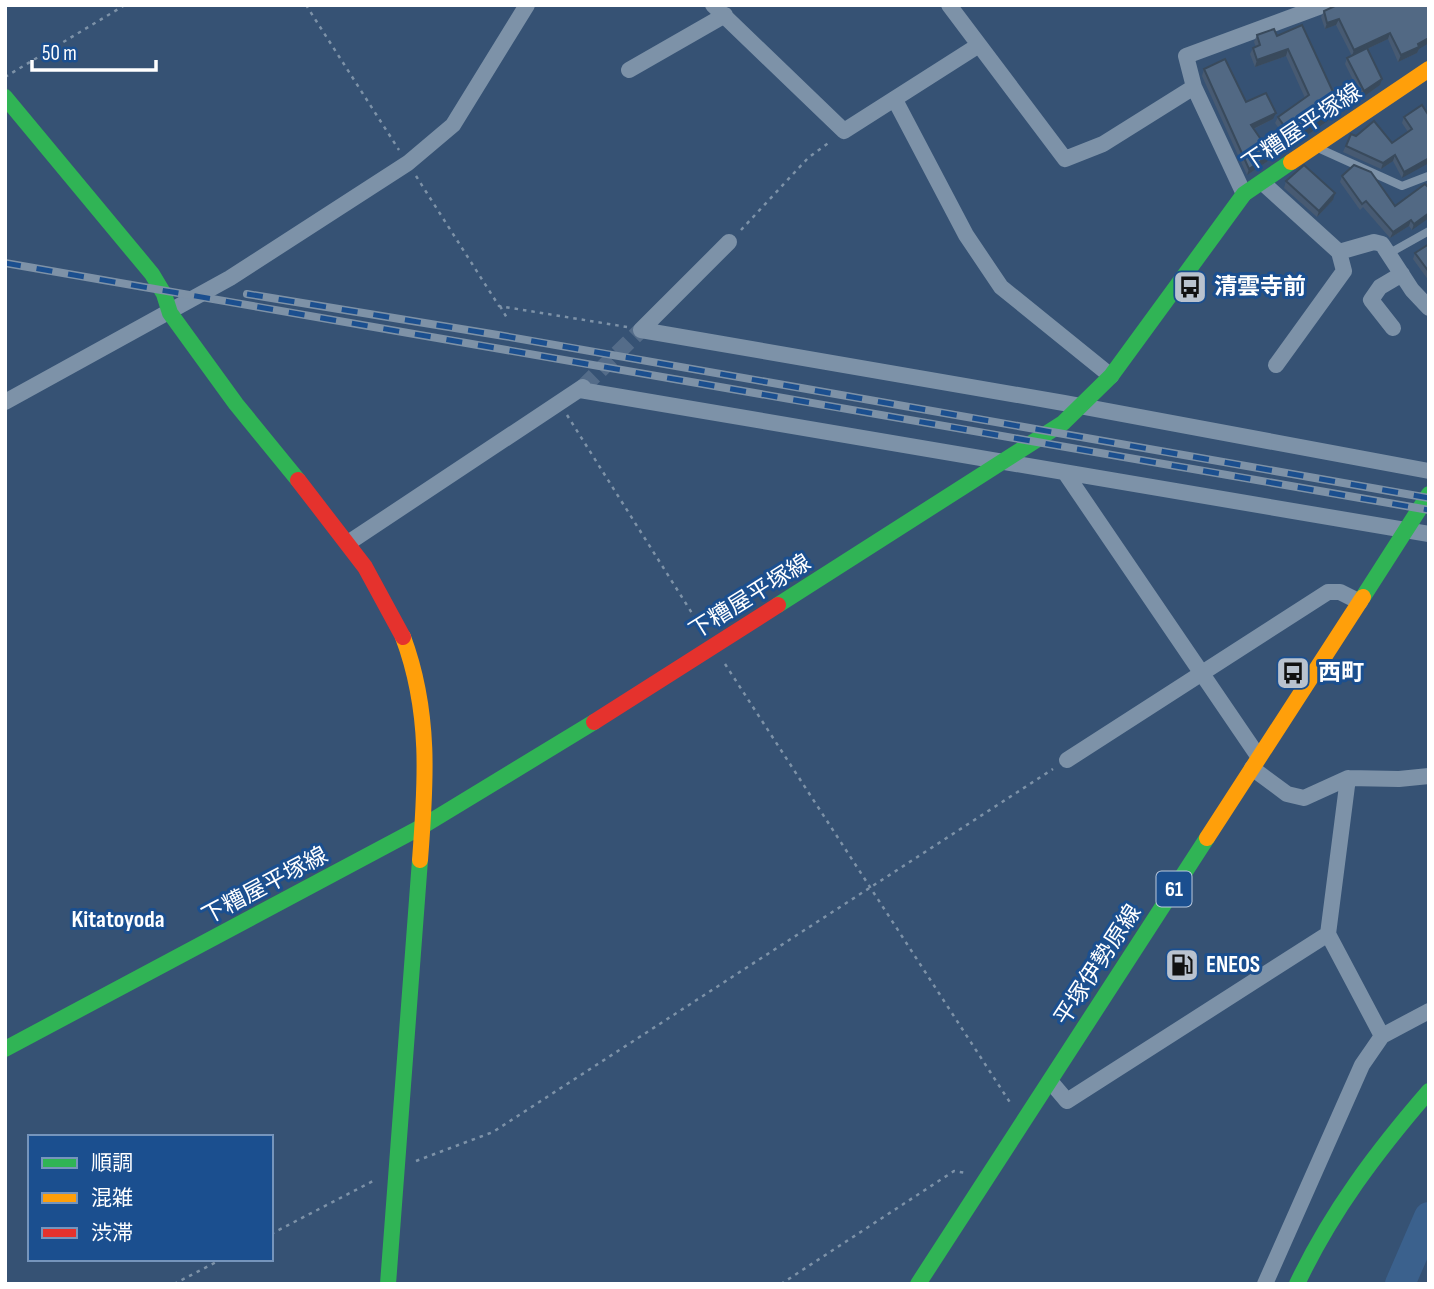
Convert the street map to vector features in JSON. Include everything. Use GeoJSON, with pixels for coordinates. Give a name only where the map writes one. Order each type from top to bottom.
{"type":"FeatureCollection","features":[{"type":"Feature","properties":{"kind":"main road","name":"下糟屋平塚線"},"geometry":{"type":"LineString","coordinates":[[5,1049],[423,826],[714,647],[1006,461],[1082,408],[1111,376],[1244,194],[1429,69]]}},
{"type":"Feature","properties":{"kind":"main road"},"geometry":{"type":"LineString","coordinates":[[5,97],[121,241],[124,257],[161,310],[170,313],[236,405],[348,543],[387,604],[417,678],[426,724],[423,826],[388,1284]]}},
{"type":"Feature","properties":{"kind":"main road","name":"平塚伊勢原線"},"geometry":{"type":"LineString","coordinates":[[918,1284],[1429,494]]}},
{"type":"Feature","properties":{"kind":"main road"},"geometry":{"type":"LineString","coordinates":[[1297,1284],[1341,1198],[1382,1142],[1429,1091]]}},
{"type":"Feature","properties":{"kind":"street"},"geometry":{"type":"LineString","coordinates":[[5,401],[230,278],[408,163],[453,125],[527,5]]}},
{"type":"Feature","properties":{"kind":"street"},"geometry":{"type":"LineString","coordinates":[[949,5],[1065,159],[1103,144],[1194,87]]}},
{"type":"Feature","properties":{"kind":"street"},"geometry":{"type":"LineString","coordinates":[[1244,194],[1194,87],[1186,55],[1324,5]]}},
{"type":"Feature","properties":{"kind":"street"},"geometry":{"type":"LineString","coordinates":[[629,70],[719,10],[844,131],[979,46]]}},
{"type":"Feature","properties":{"kind":"street"},"geometry":{"type":"LineString","coordinates":[[895,100],[966,235],[1001,287],[1111,376]]}},
{"type":"Feature","properties":{"kind":"street"},"geometry":{"type":"LineString","coordinates":[[1263,183],[1339,252],[1344,271],[1276,365]]}},
{"type":"Feature","properties":{"kind":"street"},"geometry":{"type":"LineString","coordinates":[[641,330],[729,242]]}},
{"type":"Feature","properties":{"kind":"street"},"geometry":{"type":"LineString","coordinates":[[1339,252],[1374,242],[1382,244],[1429,308]]}},
{"type":"Feature","properties":{"kind":"street"},"geometry":{"type":"LineString","coordinates":[[1394,328],[1371,300],[1380,287],[1402,274]]}},
{"type":"Feature","properties":{"kind":"street"},"geometry":{"type":"LineString","coordinates":[[641,330],[1429,471]]}},
{"type":"Feature","properties":{"kind":"street"},"geometry":{"type":"LineString","coordinates":[[348,543],[582,388],[839,436],[1006,461],[1066,474],[1429,534]]}},
{"type":"Feature","properties":{"kind":"street"},"geometry":{"type":"LineString","coordinates":[[1066,474],[1201,673],[1255,762],[1287,794],[1304,798],[1348,778],[1399,779],[1429,776]]}},
{"type":"Feature","properties":{"kind":"street"},"geometry":{"type":"LineString","coordinates":[[1067,760],[1328,592],[1340,592],[1360,602]]}},
{"type":"Feature","properties":{"kind":"street"},"geometry":{"type":"LineString","coordinates":[[1348,778],[1328,934],[1382,1036]]}},
{"type":"Feature","properties":{"kind":"street"},"geometry":{"type":"LineString","coordinates":[[1050,1081],[1067,1101],[1328,934]]}},
{"type":"Feature","properties":{"kind":"street"},"geometry":{"type":"LineString","coordinates":[[1265,1284],[1362,1065],[1382,1036],[1429,1011]]}},
{"type":"Feature","properties":{"kind":"lane"},"geometry":{"type":"LineString","coordinates":[[1315,147],[1402,186],[1428,176]]}},
{"type":"Feature","properties":{"kind":"lane"},"geometry":{"type":"LineString","coordinates":[[1388,254],[1429,231]]}},
{"type":"Feature","properties":{"kind":"path"},"geometry":{"type":"LineString","coordinates":[[5,77],[125,5]]}},
{"type":"Feature","properties":{"kind":"path"},"geometry":{"type":"LineString","coordinates":[[306,5],[507,318]]}},
{"type":"Feature","properties":{"kind":"path"},"geometry":{"type":"LineString","coordinates":[[729,242],[808,158],[844,131]]}},
{"type":"Feature","properties":{"kind":"path"},"geometry":{"type":"LineString","coordinates":[[499,306],[641,330]]}},
{"type":"Feature","properties":{"kind":"path"},"geometry":{"type":"LineString","coordinates":[[560,404],[871,890],[1012,1105],[1027,1117]]}},
{"type":"Feature","properties":{"kind":"path"},"geometry":{"type":"LineString","coordinates":[[273,1233],[397,1169],[493,1132],[871,890],[1067,760]]}},
{"type":"Feature","properties":{"kind":"path"},"geometry":{"type":"LineString","coordinates":[[781,1284],[954,1171],[965,1173],[982,1186]]}},
{"type":"Feature","properties":{"kind":"path"},"geometry":{"type":"LineString","coordinates":[[174,1284],[218,1261]]}},
{"type":"Feature","properties":{"kind":"building"},"geometry":{"type":"Polygon","coordinates":[[[1337,5],[1429,5],[1429,38],[1418,44],[1419,47],[1401,55],[1390,33],[1354,50],[1339,19],[1327,23],[1324,11],[1337,5]]]}},
{"type":"Feature","properties":{"kind":"building"},"geometry":{"type":"Polygon","coordinates":[[[1302,25],[1340,107],[1293,139],[1278,117],[1309,95],[1288,49],[1257,60],[1253,48],[1260,45],[1257,35],[1274,29],[1277,36],[1302,25]]]}},
{"type":"Feature","properties":{"kind":"building"},"geometry":{"type":"Polygon","coordinates":[[[1367,48],[1382,79],[1364,91],[1347,58],[1367,48]]]}},
{"type":"Feature","properties":{"kind":"building"},"geometry":{"type":"Polygon","coordinates":[[[1225,59],[1246,102],[1266,93],[1276,113],[1251,125],[1271,154],[1249,169],[1204,69],[1225,59]]]}},
{"type":"Feature","properties":{"kind":"building"},"geometry":{"type":"Polygon","coordinates":[[[1422,105],[1429,116],[1429,158],[1404,172],[1395,155],[1383,163],[1346,146],[1351,134],[1356,136],[1374,121],[1392,143],[1412,129],[1404,117],[1422,105]]]}},
{"type":"Feature","properties":{"kind":"building"},"geometry":{"type":"Polygon","coordinates":[[[1304,165],[1335,193],[1319,211],[1286,181],[1304,165]]]}},
{"type":"Feature","properties":{"kind":"building"},"geometry":{"type":"Polygon","coordinates":[[[1354,165],[1371,172],[1395,206],[1425,184],[1429,188],[1429,213],[1414,224],[1411,220],[1393,232],[1366,201],[1362,204],[1342,176],[1354,165]]]}},
{"type":"Feature","properties":{"kind":"building"},"geometry":{"type":"Polygon","coordinates":[[[1429,244],[1429,272],[1415,253],[1429,244]]]}},
{"type":"Feature","properties":{"kind":"waterway"},"geometry":{"type":"LineString","coordinates":[[1400,1284],[1429,1217]]}},
{"type":"Feature","properties":{"kind":"waterway"},"geometry":{"type":"LineString","coordinates":[[1408,1259],[1412,1284]]}},
{"type":"Feature","properties":{"kind":"tunnel"},"geometry":{"type":"LineString","coordinates":[[583,387],[641,330]]}},
{"type":"Feature","properties":{"kind":"railway"},"geometry":{"type":"LineString","coordinates":[[5,263],[1429,510]]}},
{"type":"Feature","properties":{"kind":"railway"},"geometry":{"type":"LineString","coordinates":[[247,294],[504,336],[1429,498]]}},
{"type":"Feature","properties":{"kind":"traffic: fast"},"geometry":{"type":"LineString","coordinates":[[5,97],[152,274],[164,294],[170,313],[236,404],[298,480]]}},
{"type":"Feature","properties":{"kind":"traffic: fast"},"geometry":{"type":"LineString","coordinates":[[778,605],[1063,423],[1111,376],[1244,194],[1291,162]]}},
{"type":"Feature","properties":{"kind":"traffic: fast"},"geometry":{"type":"LineString","coordinates":[[1363,597],[1429,494]]}},
{"type":"Feature","properties":{"kind":"traffic: fast"},"geometry":{"type":"LineString","coordinates":[[5,1049],[423,826],[594,722]]}},
{"type":"Feature","properties":{"kind":"traffic: fast"},"geometry":{"type":"LineString","coordinates":[[918,1284],[1207,838]]}},
{"type":"Feature","properties":{"kind":"traffic: fast"},"geometry":{"type":"LineString","coordinates":[[388,1284],[420,860]]}},
{"type":"Feature","properties":{"kind":"traffic: fast"},"geometry":{"type":"LineString","coordinates":[[1297,1284],[1310,1257],[1356,1183],[1429,1091]]}},
{"type":"Feature","properties":{"kind":"traffic: slow"},"geometry":{"type":"LineString","coordinates":[[1291,162],[1429,69]]}},
{"type":"Feature","properties":{"kind":"traffic: slow"},"geometry":{"type":"LineString","coordinates":[[1207,838],[1363,597]]}},
{"type":"Feature","properties":{"kind":"traffic: slow"},"geometry":{"type":"LineString","coordinates":[[403,637],[412,665],[422,720],[425,775],[420,860]]}},
{"type":"Feature","properties":{"kind":"traffic: jam"},"geometry":{"type":"LineString","coordinates":[[298,480],[365,567],[403,637]]}},
{"type":"Feature","properties":{"kind":"traffic: jam"},"geometry":{"type":"LineString","coordinates":[[594,722],[778,605]]}},
{"type":"Feature","properties":{"kind":"place","name":"清雲寺前"},"geometry":{"type":"Point","coordinates":[1190,287]}},
{"type":"Feature","properties":{"kind":"place","name":"西町"},"geometry":{"type":"Point","coordinates":[1293,673]}},
{"type":"Feature","properties":{"kind":"place","name":"ENEOS"},"geometry":{"type":"Point","coordinates":[1182,965]}},
{"type":"Feature","properties":{"kind":"district","name":"Kitatoyoda"},"geometry":{"type":"Point","coordinates":[118,919]}}]}
